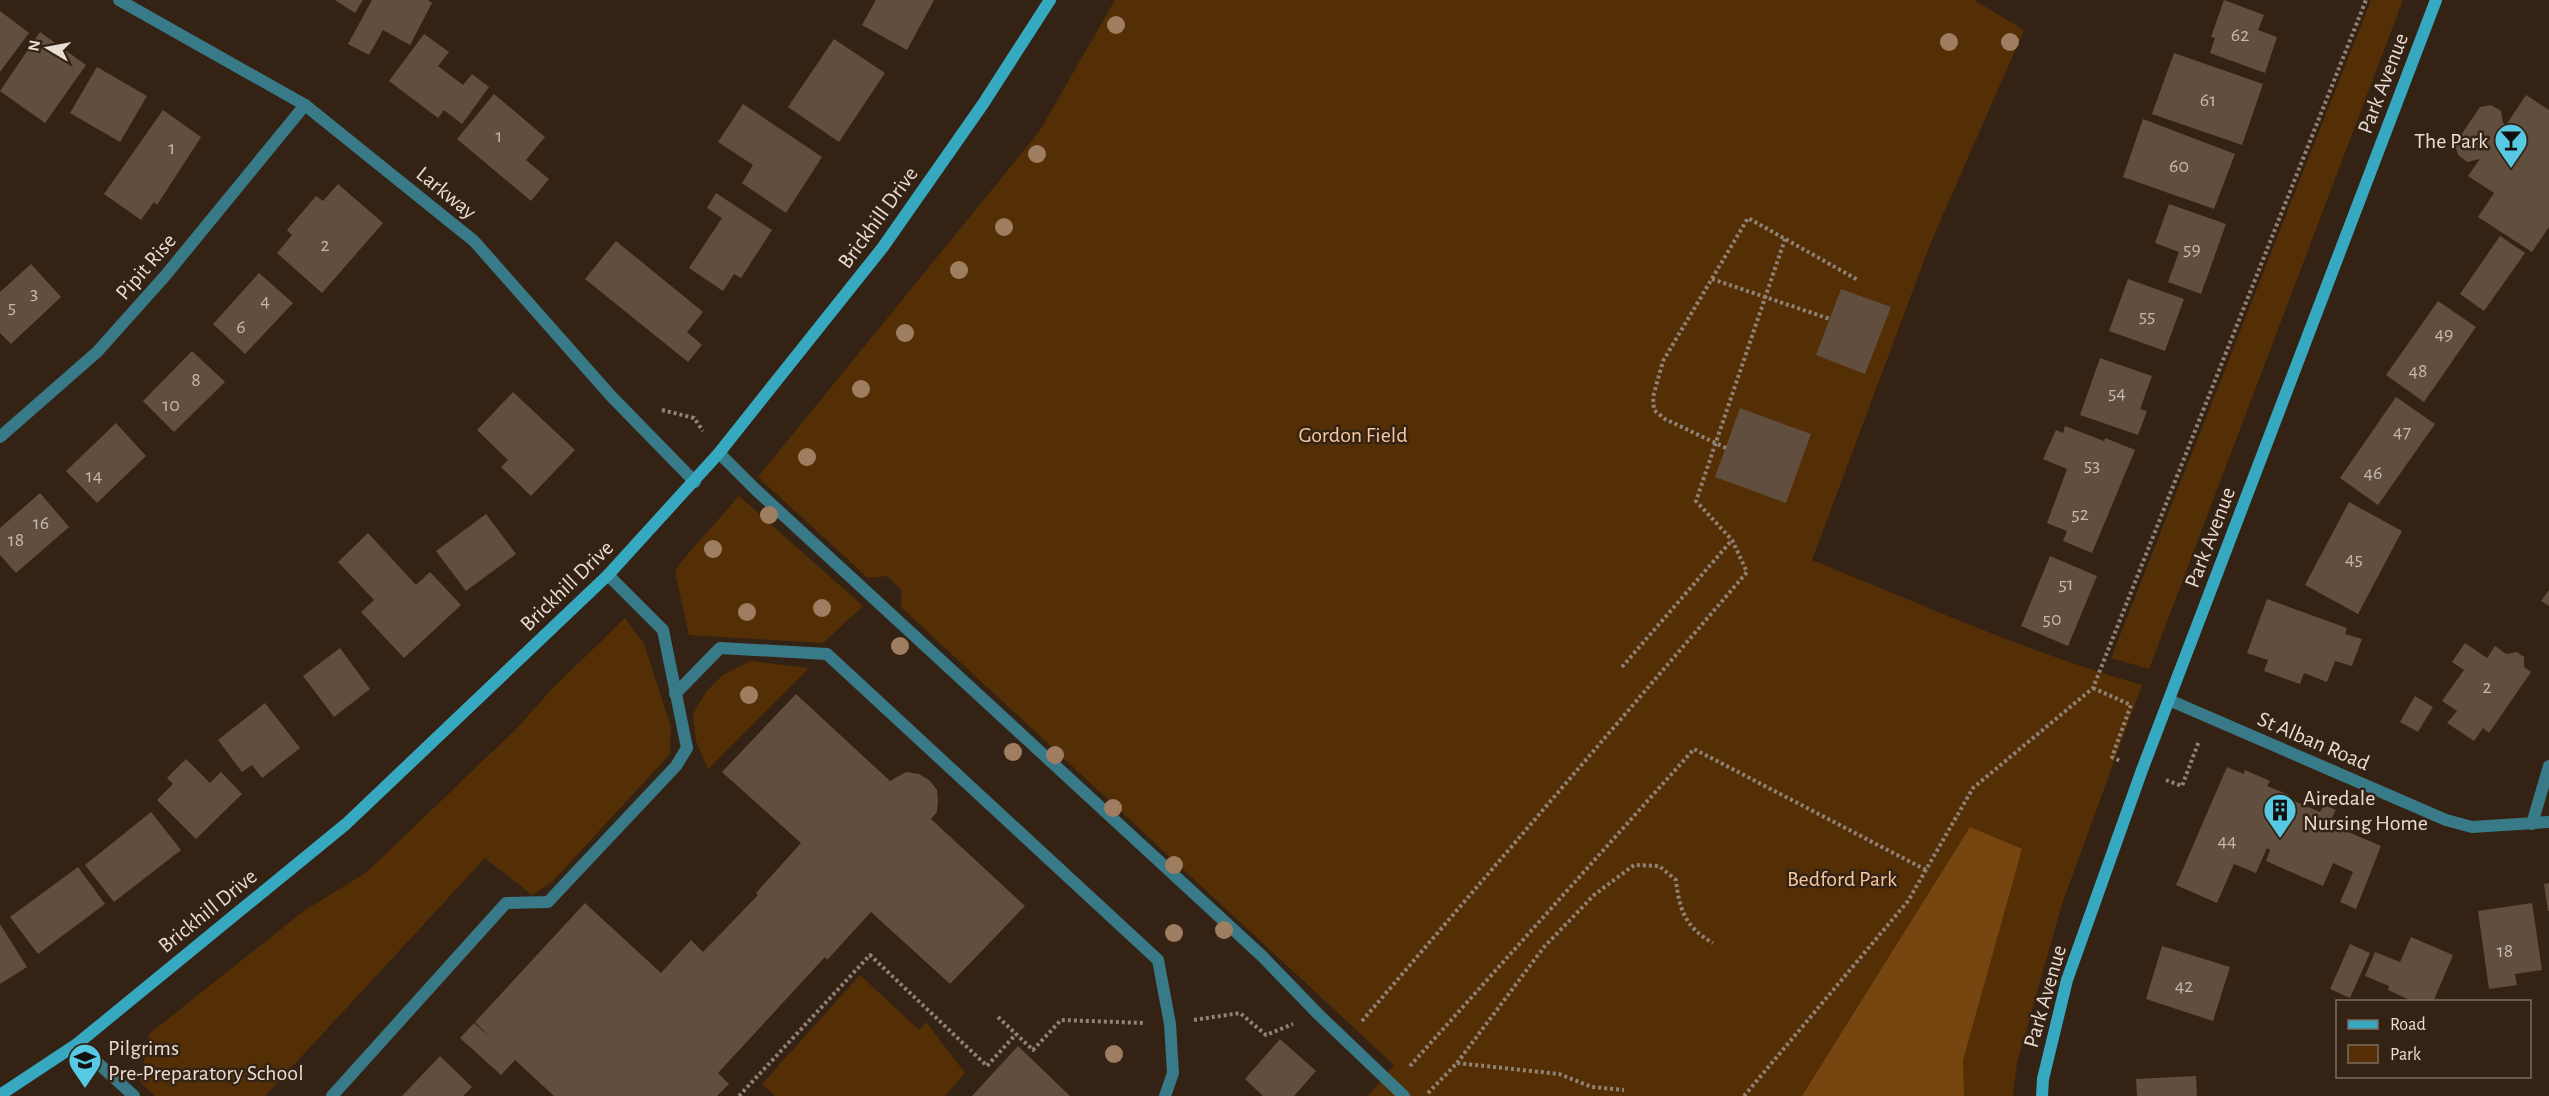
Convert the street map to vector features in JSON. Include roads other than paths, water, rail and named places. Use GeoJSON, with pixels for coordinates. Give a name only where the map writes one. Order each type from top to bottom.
{"type":"FeatureCollection","features":[{"type":"Feature","properties":{"kind":"street","name":"Larkway"},"geometry":{"type":"LineString","coordinates":[[119,0],[305,105],[474,241],[610,396],[695,482]]}},
{"type":"Feature","properties":{"kind":"street","name":"Brickhill Drive"},"geometry":{"type":"LineString","coordinates":[[0,1095],[77,1044],[346,824],[608,575],[695,482],[883,247],[983,104],[1050,0]]}},
{"type":"Feature","properties":{"kind":"street","name":"Park Avenue"},"geometry":{"type":"LineString","coordinates":[[2042,1096],[2043,1079],[2067,980],[2142,770],[2436,0]]}},
{"type":"Feature","properties":{"kind":"street","name":"Pipit Rise"},"geometry":{"type":"LineString","coordinates":[[0,437],[97,352],[165,276],[305,105]]}},
{"type":"Feature","properties":{"kind":"street"},"geometry":{"type":"LineString","coordinates":[[719,453],[1262,956],[1319,1015],[1404,1096]]}},
{"type":"Feature","properties":{"kind":"street"},"geometry":{"type":"LineString","coordinates":[[332,1096],[506,903],[548,902],[676,766],[687,748],[663,630],[608,575]]}},
{"type":"Feature","properties":{"kind":"street"},"geometry":{"type":"LineString","coordinates":[[675,694],[720,648],[827,654],[1158,960],[1170,1024],[1173,1073],[1165,1096]]}},
{"type":"Feature","properties":{"kind":"street","name":"St Alban Road"},"geometry":{"type":"LineString","coordinates":[[2169,700],[2446,820],[2472,827],[2549,822]]}},
{"type":"Feature","properties":{"kind":"street"},"geometry":{"type":"LineString","coordinates":[[2532,824],[2549,766]]}},
{"type":"Feature","properties":{"kind":"street"},"geometry":{"type":"LineString","coordinates":[[77,1044],[134,1096]]}},
{"type":"Feature","properties":{"kind":"place","name":"The Park"},"geometry":{"type":"Point","coordinates":[2511,169]}},
{"type":"Feature","properties":{"kind":"place","name":"Airedale Nursing Home"},"geometry":{"type":"Point","coordinates":[2280,839]}},
{"type":"Feature","properties":{"kind":"place","name":"Pilgrims Pre-Preparatory School"},"geometry":{"type":"Point","coordinates":[85,1089]}},
{"type":"Feature","properties":{"kind":"park label","name":"Gordon Field"},"geometry":{"type":"Point","coordinates":[1353,434]}},
{"type":"Feature","properties":{"kind":"park label","name":"Bedford Park"},"geometry":{"type":"Point","coordinates":[1842,878]}}]}
